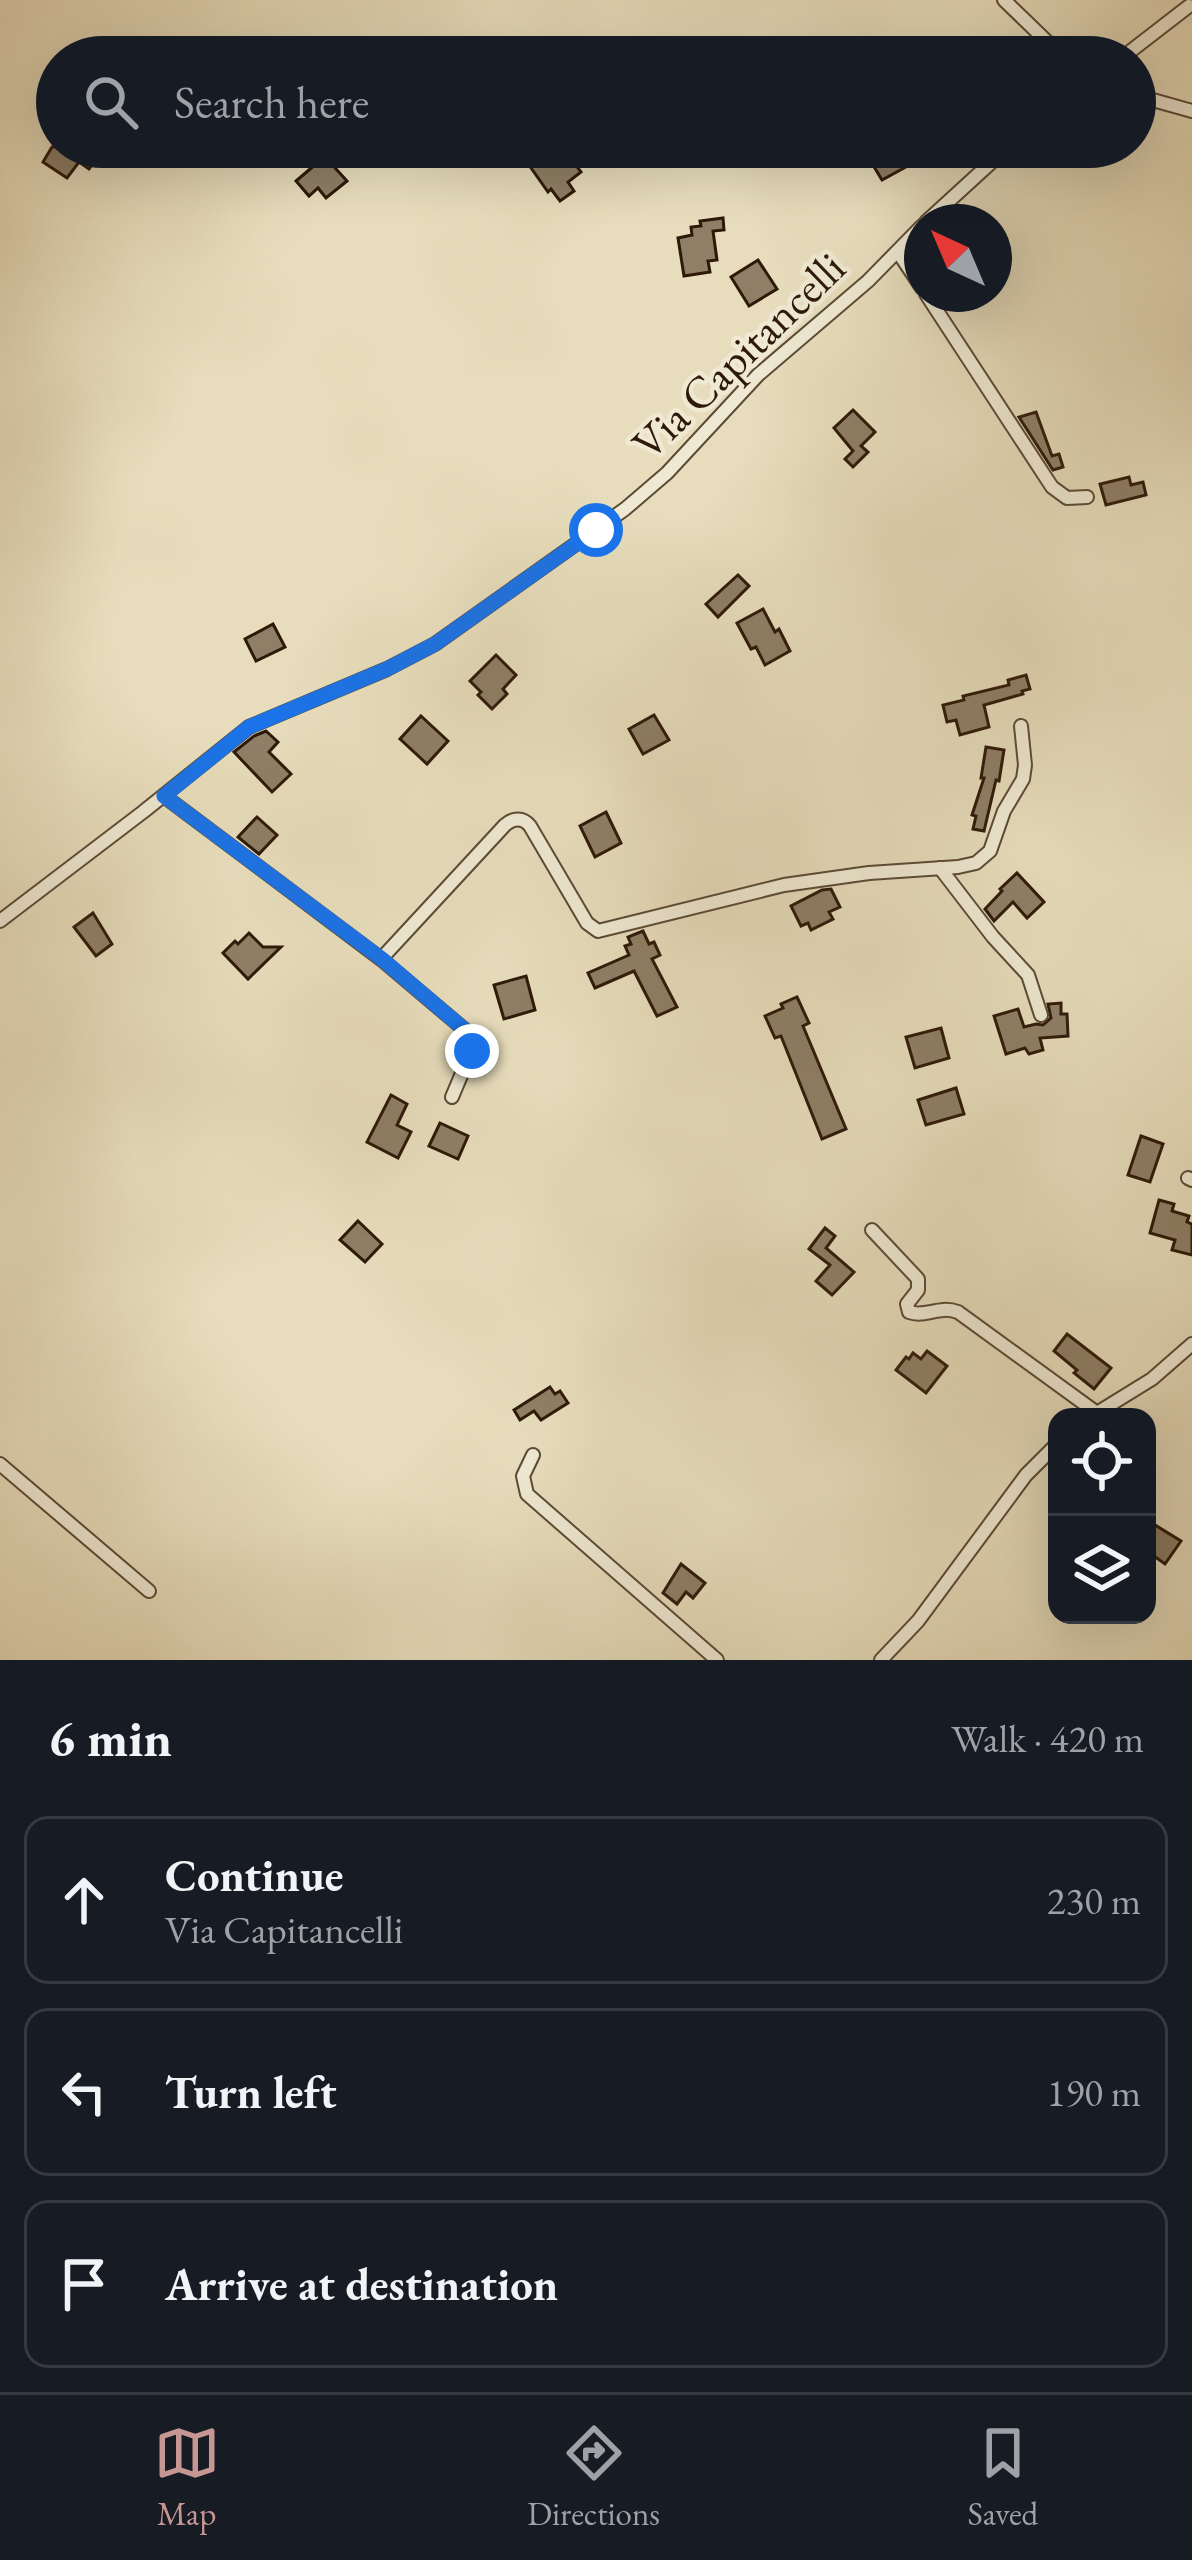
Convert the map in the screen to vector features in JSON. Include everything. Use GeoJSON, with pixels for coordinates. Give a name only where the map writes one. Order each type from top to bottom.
{"type":"FeatureCollection","features":[{"type":"Feature","properties":{"kind":"street"},"geometry":{"type":"LineString","coordinates":[[1004,0],[1041,36]]}},
{"type":"Feature","properties":{"kind":"street"},"geometry":{"type":"LineString","coordinates":[[1150,36],[1189,6]]}},
{"type":"Feature","properties":{"kind":"street"},"geometry":{"type":"LineString","coordinates":[[1156,101],[1192,111]]}},
{"type":"Feature","properties":{"kind":"street","name":"Via Capitancelli"},"geometry":{"type":"LineString","coordinates":[[946,204],[985,168]]}},
{"type":"Feature","properties":{"kind":"street","name":"Via Capitancelli"},"geometry":{"type":"LineString","coordinates":[[0,920],[254,724],[387,669],[449,635],[625,509],[674,467],[758,375],[904,246]]}},
{"type":"Feature","properties":{"kind":"street"},"geometry":{"type":"LineString","coordinates":[[898,252],[904,261]]}},
{"type":"Feature","properties":{"kind":"street"},"geometry":{"type":"LineString","coordinates":[[938,312],[1052,487],[1066,498],[1087,497]]}},
{"type":"Feature","properties":{"kind":"street"},"geometry":{"type":"LineString","coordinates":[[382,959],[514,819],[529,823],[586,923],[598,931],[777,886],[976,862],[992,846],[1004,811],[1024,776],[1021,726]]}},
{"type":"Feature","properties":{"kind":"street"},"geometry":{"type":"LineString","coordinates":[[164,796],[382,959],[465,1030],[472,1039],[470,1056],[452,1097]]}},
{"type":"Feature","properties":{"kind":"street"},"geometry":{"type":"LineString","coordinates":[[940,868],[1028,975],[1041,1015]]}},
{"type":"Feature","properties":{"kind":"street"},"geometry":{"type":"LineString","coordinates":[[872,1230],[918,1279],[918,1290],[907,1304],[909,1312],[958,1312],[1085,1408]]}},
{"type":"Feature","properties":{"kind":"street"},"geometry":{"type":"LineString","coordinates":[[1105,1408],[1152,1379],[1192,1344]]}},
{"type":"Feature","properties":{"kind":"street"},"geometry":{"type":"LineString","coordinates":[[881,1660],[918,1621],[1026,1475],[1048,1453]]}},
{"type":"Feature","properties":{"kind":"street"},"geometry":{"type":"LineString","coordinates":[[533,1455],[523,1476],[527,1494],[717,1660]]}},
{"type":"Feature","properties":{"kind":"street"},"geometry":{"type":"LineString","coordinates":[[0,1464],[149,1591]]}},
{"type":"Feature","properties":{"kind":"building"},"geometry":{"type":"Polygon","coordinates":[[[52,168],[74,168],[67,178],[52,168]]]}},
{"type":"Feature","properties":{"kind":"building"},"geometry":{"type":"Polygon","coordinates":[[[311,168],[335,168],[347,181],[326,198],[318,188],[309,196],[296,181],[311,168]]]}},
{"type":"Feature","properties":{"kind":"building"},"geometry":{"type":"Polygon","coordinates":[[[531,168],[578,168],[581,172],[568,182],[574,191],[560,201],[551,189],[548,192],[531,168]]]}},
{"type":"Feature","properties":{"kind":"building"},"geometry":{"type":"Polygon","coordinates":[[[875,168],[904,168],[882,180],[875,168]]]}},
{"type":"Feature","properties":{"kind":"building"},"geometry":{"type":"Polygon","coordinates":[[[723,218],[724,230],[713,231],[717,260],[708,261],[710,272],[684,276],[678,238],[692,235],[691,227],[701,226],[700,221],[723,218]]]}},
{"type":"Feature","properties":{"kind":"building"},"geometry":{"type":"Polygon","coordinates":[[[758,260],[777,289],[749,306],[731,277],[758,260]]]}},
{"type":"Feature","properties":{"kind":"building"},"geometry":{"type":"Polygon","coordinates":[[[853,410],[875,432],[861,446],[868,452],[853,467],[845,459],[853,451],[834,428],[853,410]]]}},
{"type":"Feature","properties":{"kind":"building"},"geometry":{"type":"Polygon","coordinates":[[[1036,412],[1052,456],[1059,454],[1063,467],[1053,470],[1019,417],[1036,412]]]}},
{"type":"Feature","properties":{"kind":"building"},"geometry":{"type":"Polygon","coordinates":[[[1129,477],[1131,485],[1143,482],[1146,495],[1106,505],[1100,484],[1129,477]]]}},
{"type":"Feature","properties":{"kind":"building"},"geometry":{"type":"Polygon","coordinates":[[[738,575],[749,586],[718,617],[706,604],[738,575]]]}},
{"type":"Feature","properties":{"kind":"building"},"geometry":{"type":"Polygon","coordinates":[[[763,609],[790,651],[765,665],[737,623],[763,609]]]}},
{"type":"Feature","properties":{"kind":"building"},"geometry":{"type":"Polygon","coordinates":[[[273,624],[285,647],[256,661],[245,639],[273,624]]]}},
{"type":"Feature","properties":{"kind":"building"},"geometry":{"type":"Polygon","coordinates":[[[496,655],[516,675],[503,689],[507,694],[492,709],[470,681],[496,655]]]}},
{"type":"Feature","properties":{"kind":"building"},"geometry":{"type":"Polygon","coordinates":[[[1026,675],[1030,689],[1023,694],[984,705],[989,727],[960,735],[956,720],[947,722],[943,705],[1009,685],[1008,680],[1026,675]]]}},
{"type":"Feature","properties":{"kind":"building"},"geometry":{"type":"Polygon","coordinates":[[[654,715],[669,740],[643,754],[629,729],[654,715]]]}},
{"type":"Feature","properties":{"kind":"building"},"geometry":{"type":"Polygon","coordinates":[[[421,716],[448,741],[427,764],[400,739],[421,716]]]}},
{"type":"Feature","properties":{"kind":"building"},"geometry":{"type":"Polygon","coordinates":[[[266,731],[278,742],[269,752],[291,774],[272,792],[234,752],[266,731]]]}},
{"type":"Feature","properties":{"kind":"building"},"geometry":{"type":"Polygon","coordinates":[[[986,747],[1004,750],[984,831],[973,829],[976,816],[972,815],[984,778],[986,747]]]}},
{"type":"Feature","properties":{"kind":"building"},"geometry":{"type":"Polygon","coordinates":[[[606,812],[621,843],[595,857],[580,826],[606,812]]]}},
{"type":"Feature","properties":{"kind":"building"},"geometry":{"type":"Polygon","coordinates":[[[257,817],[277,835],[259,854],[238,837],[257,817]]]}},
{"type":"Feature","properties":{"kind":"building"},"geometry":{"type":"Polygon","coordinates":[[[1017,873],[1044,902],[1027,918],[1013,902],[994,921],[985,909],[1017,873]]]}},
{"type":"Feature","properties":{"kind":"building"},"geometry":{"type":"Polygon","coordinates":[[[831,889],[840,907],[829,912],[833,919],[811,930],[808,923],[801,926],[791,906],[831,889]]]}},
{"type":"Feature","properties":{"kind":"building"},"geometry":{"type":"Polygon","coordinates":[[[93,913],[112,944],[96,956],[74,927],[93,913]]]}},
{"type":"Feature","properties":{"kind":"building"},"geometry":{"type":"Polygon","coordinates":[[[643,931],[660,955],[652,959],[677,1007],[657,1016],[634,971],[595,988],[588,973],[629,955],[628,937],[643,931]]]}},
{"type":"Feature","properties":{"kind":"building"},"geometry":{"type":"Polygon","coordinates":[[[249,933],[263,947],[281,947],[248,979],[223,953],[249,933]]]}},
{"type":"Feature","properties":{"kind":"building"},"geometry":{"type":"Polygon","coordinates":[[[526,976],[535,1010],[504,1019],[494,985],[526,976]]]}},
{"type":"Feature","properties":{"kind":"building"},"geometry":{"type":"Polygon","coordinates":[[[797,997],[809,1023],[803,1026],[846,1129],[822,1139],[781,1036],[775,1038],[765,1016],[797,997]]]}},
{"type":"Feature","properties":{"kind":"building"},"geometry":{"type":"Polygon","coordinates":[[[1061,1003],[1068,1036],[1040,1038],[1043,1050],[1029,1054],[1025,1048],[1006,1054],[994,1016],[1018,1009],[1024,1027],[1043,1025],[1051,1018],[1048,1004],[1061,1003]]]}},
{"type":"Feature","properties":{"kind":"building"},"geometry":{"type":"Polygon","coordinates":[[[941,1028],[949,1058],[915,1068],[906,1037],[941,1028]]]}},
{"type":"Feature","properties":{"kind":"building"},"geometry":{"type":"Polygon","coordinates":[[[956,1088],[964,1114],[926,1125],[918,1100],[956,1088]]]}},
{"type":"Feature","properties":{"kind":"building"},"geometry":{"type":"Polygon","coordinates":[[[391,1095],[407,1104],[397,1125],[411,1132],[398,1158],[367,1142],[391,1095]]]}},
{"type":"Feature","properties":{"kind":"building"},"geometry":{"type":"Polygon","coordinates":[[[440,1123],[468,1136],[458,1159],[429,1146],[440,1123]]]}},
{"type":"Feature","properties":{"kind":"building"},"geometry":{"type":"Polygon","coordinates":[[[1141,1136],[1163,1144],[1150,1182],[1128,1175],[1141,1136]]]}},
{"type":"Feature","properties":{"kind":"building"},"geometry":{"type":"Polygon","coordinates":[[[1159,1200],[1189,1216],[1192,1255],[1172,1250],[1175,1240],[1150,1233],[1159,1200]]]}},
{"type":"Feature","properties":{"kind":"building"},"geometry":{"type":"Polygon","coordinates":[[[358,1221],[382,1244],[365,1262],[340,1240],[358,1221]]]}},
{"type":"Feature","properties":{"kind":"building"},"geometry":{"type":"Polygon","coordinates":[[[825,1228],[835,1236],[826,1248],[854,1272],[832,1295],[816,1281],[830,1265],[809,1249],[825,1228]]]}},
{"type":"Feature","properties":{"kind":"building"},"geometry":{"type":"Polygon","coordinates":[[[1067,1334],[1111,1368],[1094,1389],[1054,1351],[1067,1334]]]}},
{"type":"Feature","properties":{"kind":"building"},"geometry":{"type":"Polygon","coordinates":[[[927,1351],[947,1366],[926,1393],[896,1370],[906,1357],[913,1353],[921,1359],[927,1351]]]}},
{"type":"Feature","properties":{"kind":"building"},"geometry":{"type":"Polygon","coordinates":[[[550,1387],[555,1394],[560,1391],[568,1403],[541,1420],[534,1411],[520,1420],[514,1410],[550,1387]]]}},
{"type":"Feature","properties":{"kind":"building"},"geometry":{"type":"Polygon","coordinates":[[[1156,1526],[1181,1541],[1165,1564],[1156,1558],[1156,1526]]]}},
{"type":"Feature","properties":{"kind":"building"},"geometry":{"type":"Polygon","coordinates":[[[681,1564],[705,1583],[693,1598],[686,1592],[677,1604],[663,1593],[681,1564]]]}},
{"type":"Feature","properties":{"kind":"route"},"geometry":{"type":"LineString","coordinates":[[472,1051],[472,1039],[465,1030],[382,959],[164,796],[249,727],[435,644],[596,530]]}}]}
